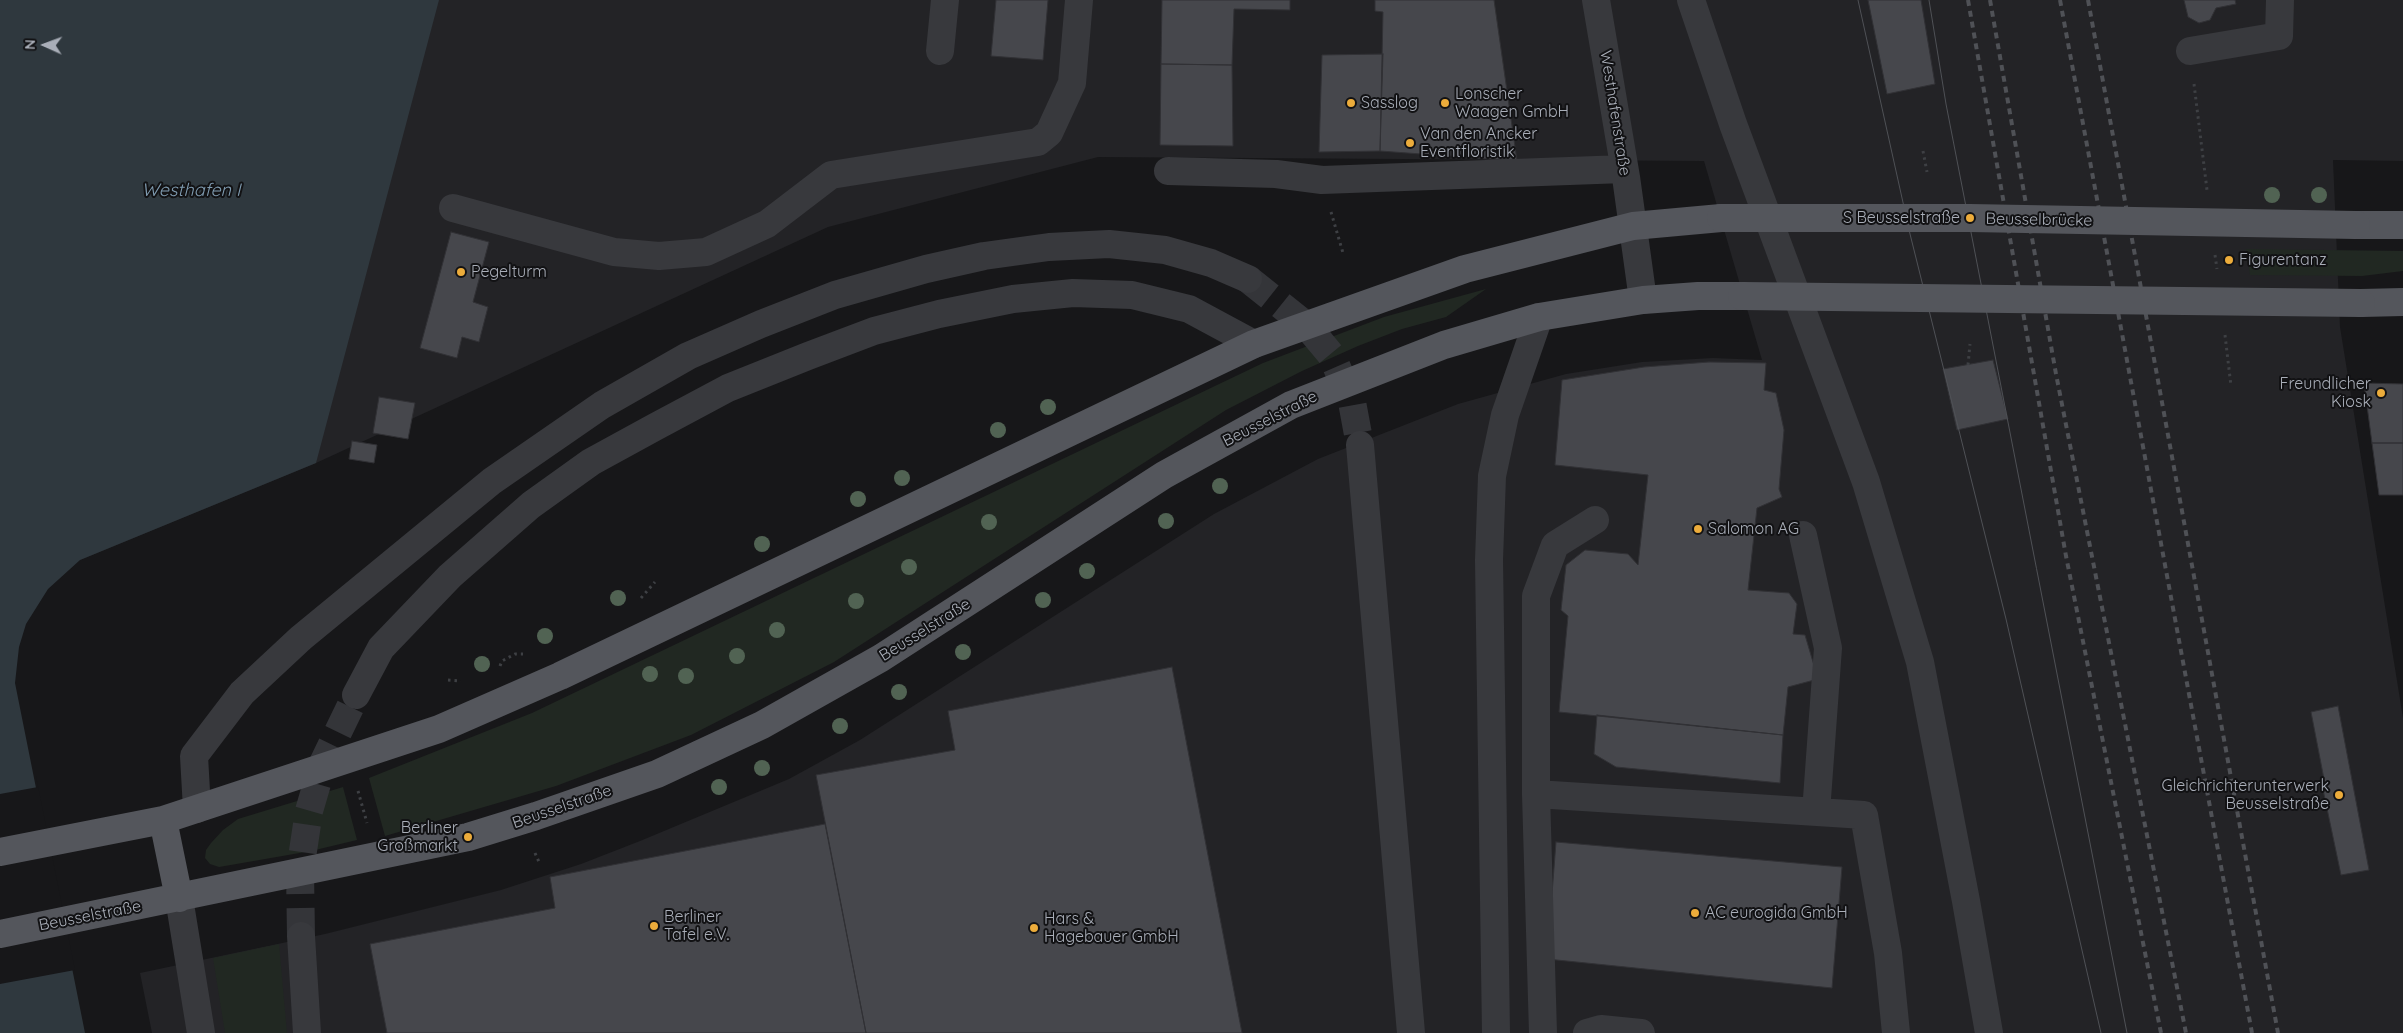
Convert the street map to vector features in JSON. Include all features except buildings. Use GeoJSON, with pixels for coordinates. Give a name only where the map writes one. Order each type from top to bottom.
{"type":"FeatureCollection","features":[{"type":"Feature","properties":{"kind":"main road","name":"Beusselbrücke"},"geometry":{"type":"LineString","coordinates":[[1633,226],[1721,218],[1970,218],[2403,225]]}},
{"type":"Feature","properties":{"kind":"main road"},"geometry":{"type":"LineString","coordinates":[[0,852],[164,820],[439,729],[560,676],[1254,344],[1465,269],[1633,226]]}},
{"type":"Feature","properties":{"kind":"main road","name":"Beusselstraße"},"geometry":{"type":"LineString","coordinates":[[0,934],[468,837],[536,816],[657,774],[762,725],[881,658],[1164,475],[1291,405],[1444,345],[1539,317],[1642,300],[1698,296],[2403,302]]}},
{"type":"Feature","properties":{"kind":"main road"},"geometry":{"type":"LineString","coordinates":[[164,820],[179,898]]}},
{"type":"Feature","properties":{"kind":"street"},"geometry":{"type":"LineString","coordinates":[[940,52],[945,0]]}},
{"type":"Feature","properties":{"kind":"street"},"geometry":{"type":"LineString","coordinates":[[453,208],[614,252],[659,256],[706,252],[767,224],[831,175],[1038,142],[1049,133],[1072,83],[1079,0]]}},
{"type":"Feature","properties":{"kind":"street","name":"Westhafenstraße"},"geometry":{"type":"LineString","coordinates":[[1596,0],[1633,226]]}},
{"type":"Feature","properties":{"kind":"street"},"geometry":{"type":"LineString","coordinates":[[1691,0],[1734,124],[1866,482],[1920,662],[1966,901],[1989,1033]]}},
{"type":"Feature","properties":{"kind":"street"},"geometry":{"type":"LineString","coordinates":[[2190,51],[2279,36],[2280,0]]}},
{"type":"Feature","properties":{"kind":"street"},"geometry":{"type":"LineString","coordinates":[[1168,172],[1276,174],[1322,180],[1624,168]]}},
{"type":"Feature","properties":{"kind":"street"},"geometry":{"type":"LineString","coordinates":[[1633,226],[1642,300]]}},
{"type":"Feature","properties":{"kind":"street"},"geometry":{"type":"LineString","coordinates":[[197,809],[194,756],[242,693],[301,638],[492,481],[602,404],[688,356],[761,324],[835,295],[926,269],[984,256],[1048,247],[1109,244],[1165,250],[1211,263],[1248,279]]}},
{"type":"Feature","properties":{"kind":"street"},"geometry":{"type":"LineString","coordinates":[[356,695],[381,648],[450,576],[532,505],[590,462],[728,388],[808,356],[874,331],[938,314],[1013,298],[1073,293],[1132,295],[1189,309],[1254,344]]}},
{"type":"Feature","properties":{"kind":"street"},"geometry":{"type":"LineString","coordinates":[[1496,1033],[1489,560],[1492,476],[1505,415],[1539,317]]}},
{"type":"Feature","properties":{"kind":"street"},"geometry":{"type":"LineString","coordinates":[[1360,444],[1411,1033]]}},
{"type":"Feature","properties":{"kind":"street"},"geometry":{"type":"LineString","coordinates":[[1543,1033],[1536,794],[1536,596],[1555,545],[1595,520]]}},
{"type":"Feature","properties":{"kind":"street"},"geometry":{"type":"LineString","coordinates":[[1803,535],[1828,648],[1816,812]]}},
{"type":"Feature","properties":{"kind":"street"},"geometry":{"type":"LineString","coordinates":[[1536,794],[1864,815],[1888,954],[1896,1033]]}},
{"type":"Feature","properties":{"kind":"street"},"geometry":{"type":"LineString","coordinates":[[179,898],[201,1033]]}},
{"type":"Feature","properties":{"kind":"street"},"geometry":{"type":"LineString","coordinates":[[301,936],[307,1033]]}},
{"type":"Feature","properties":{"kind":"street"},"geometry":{"type":"LineString","coordinates":[[1587,1033],[1601,1029],[1641,1033]]}},
{"type":"Feature","properties":{"kind":"path"},"geometry":{"type":"LineString","coordinates":[[1923,151],[1927,172]]}},
{"type":"Feature","properties":{"kind":"path"},"geometry":{"type":"LineString","coordinates":[[1337,232],[1343,253]]}},
{"type":"Feature","properties":{"kind":"path"},"geometry":{"type":"LineString","coordinates":[[1968,365],[1970,344]]}},
{"type":"Feature","properties":{"kind":"path"},"geometry":{"type":"LineString","coordinates":[[356,784],[368,828]]}},
{"type":"Feature","properties":{"kind":"path"},"geometry":{"type":"LineString","coordinates":[[535,853],[539,862]]}},
{"type":"Feature","properties":{"kind":"shaded area"},"geometry":{"type":"Polygon","coordinates":[[[0,0],[2403,0],[2403,161],[2333,160],[2340,327],[2403,718],[2403,1033],[152,1033],[140,973],[325,934],[501,890],[581,864],[789,779],[860,740],[1214,514],[1318,459],[1458,404],[1566,374],[1642,362],[1713,358],[1762,360],[1704,161],[1098,157],[828,227],[316,463],[80,560],[0,0]]]}},
{"type":"Feature","properties":{"kind":"shaded area"},"geometry":{"type":"Polygon","coordinates":[[[2246,249],[2403,251],[2403,271],[2362,276],[2250,275],[2246,249]]]}},
{"type":"Feature","properties":{"kind":"shaded area"},"geometry":{"type":"Polygon","coordinates":[[[1486,289],[1446,317],[1402,329],[1358,346],[1302,371],[1226,410],[834,662],[691,735],[556,786],[385,836],[369,778],[532,713],[1263,363],[1384,317],[1486,289]]]}},
{"type":"Feature","properties":{"kind":"shaded area"},"geometry":{"type":"Polygon","coordinates":[[[343,787],[357,840],[311,851],[219,867],[210,864],[205,858],[206,850],[211,843],[223,830],[238,819],[343,787]]]}},
{"type":"Feature","properties":{"kind":"shaded area"},"geometry":{"type":"Polygon","coordinates":[[[279,944],[287,1033],[225,1033],[213,958],[279,944]]]}},
{"type":"Feature","properties":{"kind":"water","name":"Westhafen I"},"geometry":{"type":"Polygon","coordinates":[[[0,0],[439,0],[316,463],[80,560],[48,589],[26,624],[19,647],[15,683],[85,1033],[0,1033],[0,0]]]}},
{"type":"Feature","properties":{"kind":"pier"},"geometry":{"type":"Polygon","coordinates":[[[36,776],[75,970],[0,984],[0,794],[38,787],[36,776]]]}},
{"type":"Feature","properties":{"kind":"tunnel"},"geometry":{"type":"LineString","coordinates":[[1248,279],[1307,326],[1332,356],[1352,402],[1360,445]]}},
{"type":"Feature","properties":{"kind":"tunnel"},"geometry":{"type":"LineString","coordinates":[[301,936],[300,871],[309,811],[323,763],[356,695]]}},
{"type":"Feature","properties":{"kind":"tram line"},"geometry":{"type":"LineString","coordinates":[[1858,0],[1910,234],[2006,619],[2101,1033]]}},
{"type":"Feature","properties":{"kind":"tram line"},"geometry":{"type":"LineString","coordinates":[[1929,0],[1946,104],[2127,1033]]}},
{"type":"Feature","properties":{"kind":"railway"},"geometry":{"type":"LineString","coordinates":[[1968,0],[2066,556],[2161,1033]]}},
{"type":"Feature","properties":{"kind":"railway"},"geometry":{"type":"LineString","coordinates":[[1990,0],[2056,374],[2186,1033]]}},
{"type":"Feature","properties":{"kind":"railway"},"geometry":{"type":"LineString","coordinates":[[2060,0],[2252,1033]]}},
{"type":"Feature","properties":{"kind":"railway"},"geometry":{"type":"LineString","coordinates":[[2088,0],[2278,1033]]}},
{"type":"Feature","properties":{"kind":"place","name":"Sasslog"},"geometry":{"type":"Point","coordinates":[1351,103]}},
{"type":"Feature","properties":{"kind":"place","name":"Lonscher Waagen GmbH"},"geometry":{"type":"Point","coordinates":[1445,103]}},
{"type":"Feature","properties":{"kind":"place","name":"Van den Ancker Eventfloristik"},"geometry":{"type":"Point","coordinates":[1410,143]}},
{"type":"Feature","properties":{"kind":"place","name":"S Beusselstraße"},"geometry":{"type":"Point","coordinates":[1970,218]}},
{"type":"Feature","properties":{"kind":"place","name":"Figurentanz"},"geometry":{"type":"Point","coordinates":[2229,260]}},
{"type":"Feature","properties":{"kind":"place","name":"Pegelturm"},"geometry":{"type":"Point","coordinates":[461,272]}},
{"type":"Feature","properties":{"kind":"place","name":"Freundlicher Kiosk"},"geometry":{"type":"Point","coordinates":[2381,393]}},
{"type":"Feature","properties":{"kind":"place","name":"Salomon AG"},"geometry":{"type":"Point","coordinates":[1698,529]}},
{"type":"Feature","properties":{"kind":"place","name":"Gleichrichterunterwerk Beusselstraße"},"geometry":{"type":"Point","coordinates":[2339,795]}},
{"type":"Feature","properties":{"kind":"place","name":"Berliner Großmarkt"},"geometry":{"type":"Point","coordinates":[468,837]}},
{"type":"Feature","properties":{"kind":"place","name":"AC eurogida GmbH"},"geometry":{"type":"Point","coordinates":[1695,913]}},
{"type":"Feature","properties":{"kind":"place","name":"Berliner Tafel e.V."},"geometry":{"type":"Point","coordinates":[654,926]}},
{"type":"Feature","properties":{"kind":"place","name":"Hars & Hagebauer GmbH"},"geometry":{"type":"Point","coordinates":[1034,928]}}]}
